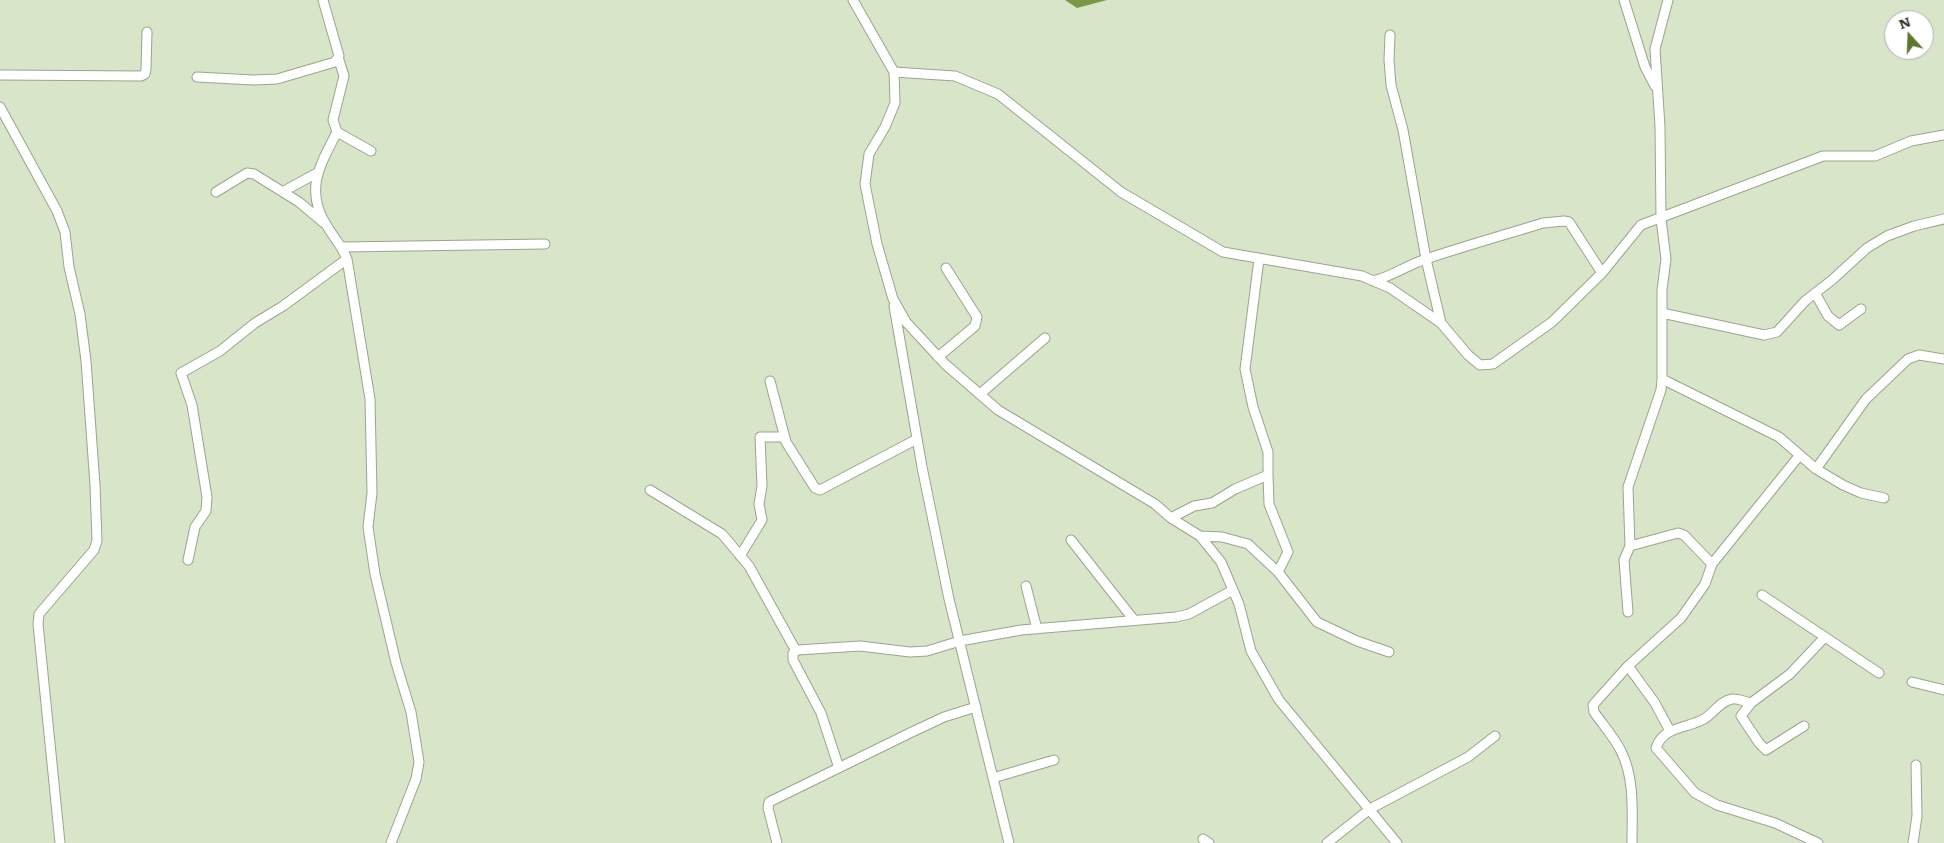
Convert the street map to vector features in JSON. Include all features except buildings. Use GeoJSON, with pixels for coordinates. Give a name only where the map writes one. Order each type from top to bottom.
{"type":"FeatureCollection","features":[{"type":"Feature","properties":{"kind":"street"},"geometry":{"type":"LineString","coordinates":[[323,0],[344,76],[333,120],[337,132],[371,151]]}},
{"type":"Feature","properties":{"kind":"street"},"geometry":{"type":"LineString","coordinates":[[853,0],[894,72],[894,103],[885,127],[869,154],[865,184],[877,244],[893,299],[917,439],[960,641],[1009,843]]}},
{"type":"Feature","properties":{"kind":"street"},"geometry":{"type":"LineString","coordinates":[[1624,0],[1645,67],[1658,90]]}},
{"type":"Feature","properties":{"kind":"street"},"geometry":{"type":"LineString","coordinates":[[1628,612],[1624,560],[1630,546],[1628,487],[1661,390],[1662,379],[1662,313],[1666,259],[1661,219],[1658,90],[1655,49],[1668,0]]}},
{"type":"Feature","properties":{"kind":"street"},"geometry":{"type":"LineString","coordinates":[[0,75],[141,76],[145,74],[146,69],[147,32]]}},
{"type":"Feature","properties":{"kind":"street"},"geometry":{"type":"LineString","coordinates":[[1390,35],[1389,72],[1403,130],[1426,259],[1441,323]]}},
{"type":"Feature","properties":{"kind":"street"},"geometry":{"type":"LineString","coordinates":[[197,77],[252,80],[277,79],[339,60]]}},
{"type":"Feature","properties":{"kind":"street"},"geometry":{"type":"LineString","coordinates":[[894,72],[955,76],[998,94],[1121,192],[1223,252],[1362,276],[1390,288],[1441,323],[1468,355],[1480,365],[1493,364],[1552,322],[1602,273],[1641,225],[1823,156],[1875,156],[1911,142],[1944,135]]}},
{"type":"Feature","properties":{"kind":"street"},"geometry":{"type":"LineString","coordinates":[[0,107],[57,211],[65,232],[69,267],[80,314],[86,361],[97,541],[94,550],[39,614],[38,624],[60,843]]}},
{"type":"Feature","properties":{"kind":"street"},"geometry":{"type":"LineString","coordinates":[[326,224],[315,189],[316,173],[337,132]]}},
{"type":"Feature","properties":{"kind":"street"},"geometry":{"type":"LineString","coordinates":[[216,192],[247,173],[254,174],[284,191],[326,224],[343,247],[347,259],[370,399],[372,493],[368,526],[369,536],[375,574],[396,663],[411,712],[419,762],[416,780],[391,843]]}},
{"type":"Feature","properties":{"kind":"street"},"geometry":{"type":"LineString","coordinates":[[284,191],[316,173]]}},
{"type":"Feature","properties":{"kind":"street"},"geometry":{"type":"LineString","coordinates":[[1662,313],[1764,335],[1777,332],[1804,301],[1867,248],[1887,236],[1914,226],[1944,219]]}},
{"type":"Feature","properties":{"kind":"street"},"geometry":{"type":"LineString","coordinates":[[1373,281],[1386,278],[1400,269],[1426,259],[1544,223],[1564,221],[1569,222],[1602,273]]}},
{"type":"Feature","properties":{"kind":"street"},"geometry":{"type":"LineString","coordinates":[[343,247],[545,244]]}},
{"type":"Feature","properties":{"kind":"street"},"geometry":{"type":"LineString","coordinates":[[188,560],[195,527],[206,511],[207,498],[192,405],[181,373],[220,351],[255,323],[283,306],[347,259]]}},
{"type":"Feature","properties":{"kind":"street"},"geometry":{"type":"LineString","coordinates":[[1259,259],[1245,369],[1253,407],[1268,452],[1269,504],[1288,552],[1278,572]]}},
{"type":"Feature","properties":{"kind":"street"},"geometry":{"type":"LineString","coordinates":[[938,357],[974,326],[977,317],[946,268]]}},
{"type":"Feature","properties":{"kind":"street"},"geometry":{"type":"LineString","coordinates":[[1815,293],[1828,316],[1839,325],[1861,309]]}},
{"type":"Feature","properties":{"kind":"street"},"geometry":{"type":"LineString","coordinates":[[893,299],[906,322],[938,357],[998,410],[1155,504],[1171,518],[1200,536],[1221,562],[1239,604],[1251,651],[1279,700],[1397,843]]}},
{"type":"Feature","properties":{"kind":"street"},"geometry":{"type":"LineString","coordinates":[[980,394],[1045,338]]}},
{"type":"Feature","properties":{"kind":"street"},"geometry":{"type":"LineString","coordinates":[[1816,469],[1866,400],[1908,359],[1919,355],[1944,359]]}},
{"type":"Feature","properties":{"kind":"street"},"geometry":{"type":"LineString","coordinates":[[1662,379],[1779,437],[1816,469],[1852,490],[1884,498]]}},
{"type":"Feature","properties":{"kind":"street"},"geometry":{"type":"LineString","coordinates":[[770,381],[785,437],[800,467],[815,488],[820,490],[917,439]]}},
{"type":"Feature","properties":{"kind":"street"},"geometry":{"type":"LineString","coordinates":[[740,556],[762,520],[759,504],[762,486],[760,437],[785,437]]}},
{"type":"Feature","properties":{"kind":"street"},"geometry":{"type":"LineString","coordinates":[[1632,843],[1631,783],[1626,763],[1620,749],[1594,712],[1593,705],[1628,666],[1680,618],[1705,584],[1712,564],[1799,456]]}},
{"type":"Feature","properties":{"kind":"street"},"geometry":{"type":"LineString","coordinates":[[1171,518],[1194,506],[1212,503],[1235,489],[1268,475]]}},
{"type":"Feature","properties":{"kind":"street"},"geometry":{"type":"LineString","coordinates":[[650,490],[722,534],[748,566],[796,651]]}},
{"type":"Feature","properties":{"kind":"street"},"geometry":{"type":"LineString","coordinates":[[1630,546],[1678,533],[1684,535],[1712,564]]}},
{"type":"Feature","properties":{"kind":"street"},"geometry":{"type":"LineString","coordinates":[[1200,536],[1222,537],[1248,544],[1278,572],[1317,622],[1357,641],[1389,652]]}},
{"type":"Feature","properties":{"kind":"street"},"geometry":{"type":"LineString","coordinates":[[1072,540],[1134,620]]}},
{"type":"Feature","properties":{"kind":"street"},"geometry":{"type":"LineString","coordinates":[[1026,586],[1037,629]]}},
{"type":"Feature","properties":{"kind":"street"},"geometry":{"type":"LineString","coordinates":[[796,651],[860,646],[910,652],[927,651],[960,641],[1037,629],[1189,614],[1233,590]]}},
{"type":"Feature","properties":{"kind":"street"},"geometry":{"type":"LineString","coordinates":[[1762,595],[1879,673]]}},
{"type":"Feature","properties":{"kind":"street"},"geometry":{"type":"LineString","coordinates":[[1804,726],[1766,750],[1758,743],[1741,716],[1751,703],[1790,674],[1824,638]]}},
{"type":"Feature","properties":{"kind":"street"},"geometry":{"type":"LineString","coordinates":[[796,651],[793,653],[793,660],[821,713],[838,768]]}},
{"type":"Feature","properties":{"kind":"street"},"geometry":{"type":"LineString","coordinates":[[1628,666],[1655,703],[1670,731]]}},
{"type":"Feature","properties":{"kind":"street"},"geometry":{"type":"LineString","coordinates":[[1912,682],[1944,690]]}},
{"type":"Feature","properties":{"kind":"street"},"geometry":{"type":"LineString","coordinates":[[1751,703],[1733,698],[1722,702],[1702,720],[1670,731],[1658,740],[1656,748],[1695,792],[1717,805],[1775,823],[1818,843]]}},
{"type":"Feature","properties":{"kind":"street"},"geometry":{"type":"LineString","coordinates":[[777,843],[768,808],[769,802],[944,717],[976,707]]}},
{"type":"Feature","properties":{"kind":"street"},"geometry":{"type":"LineString","coordinates":[[1327,843],[1370,809],[1468,757],[1495,736]]}},
{"type":"Feature","properties":{"kind":"street"},"geometry":{"type":"LineString","coordinates":[[993,778],[1054,760]]}},
{"type":"Feature","properties":{"kind":"street"},"geometry":{"type":"LineString","coordinates":[[1913,843],[1917,816],[1916,765]]}},
{"type":"Feature","properties":{"kind":"shaded area"},"geometry":{"type":"Polygon","coordinates":[[[1065,0],[1107,0],[1077,8],[1065,0]]]}}]}
